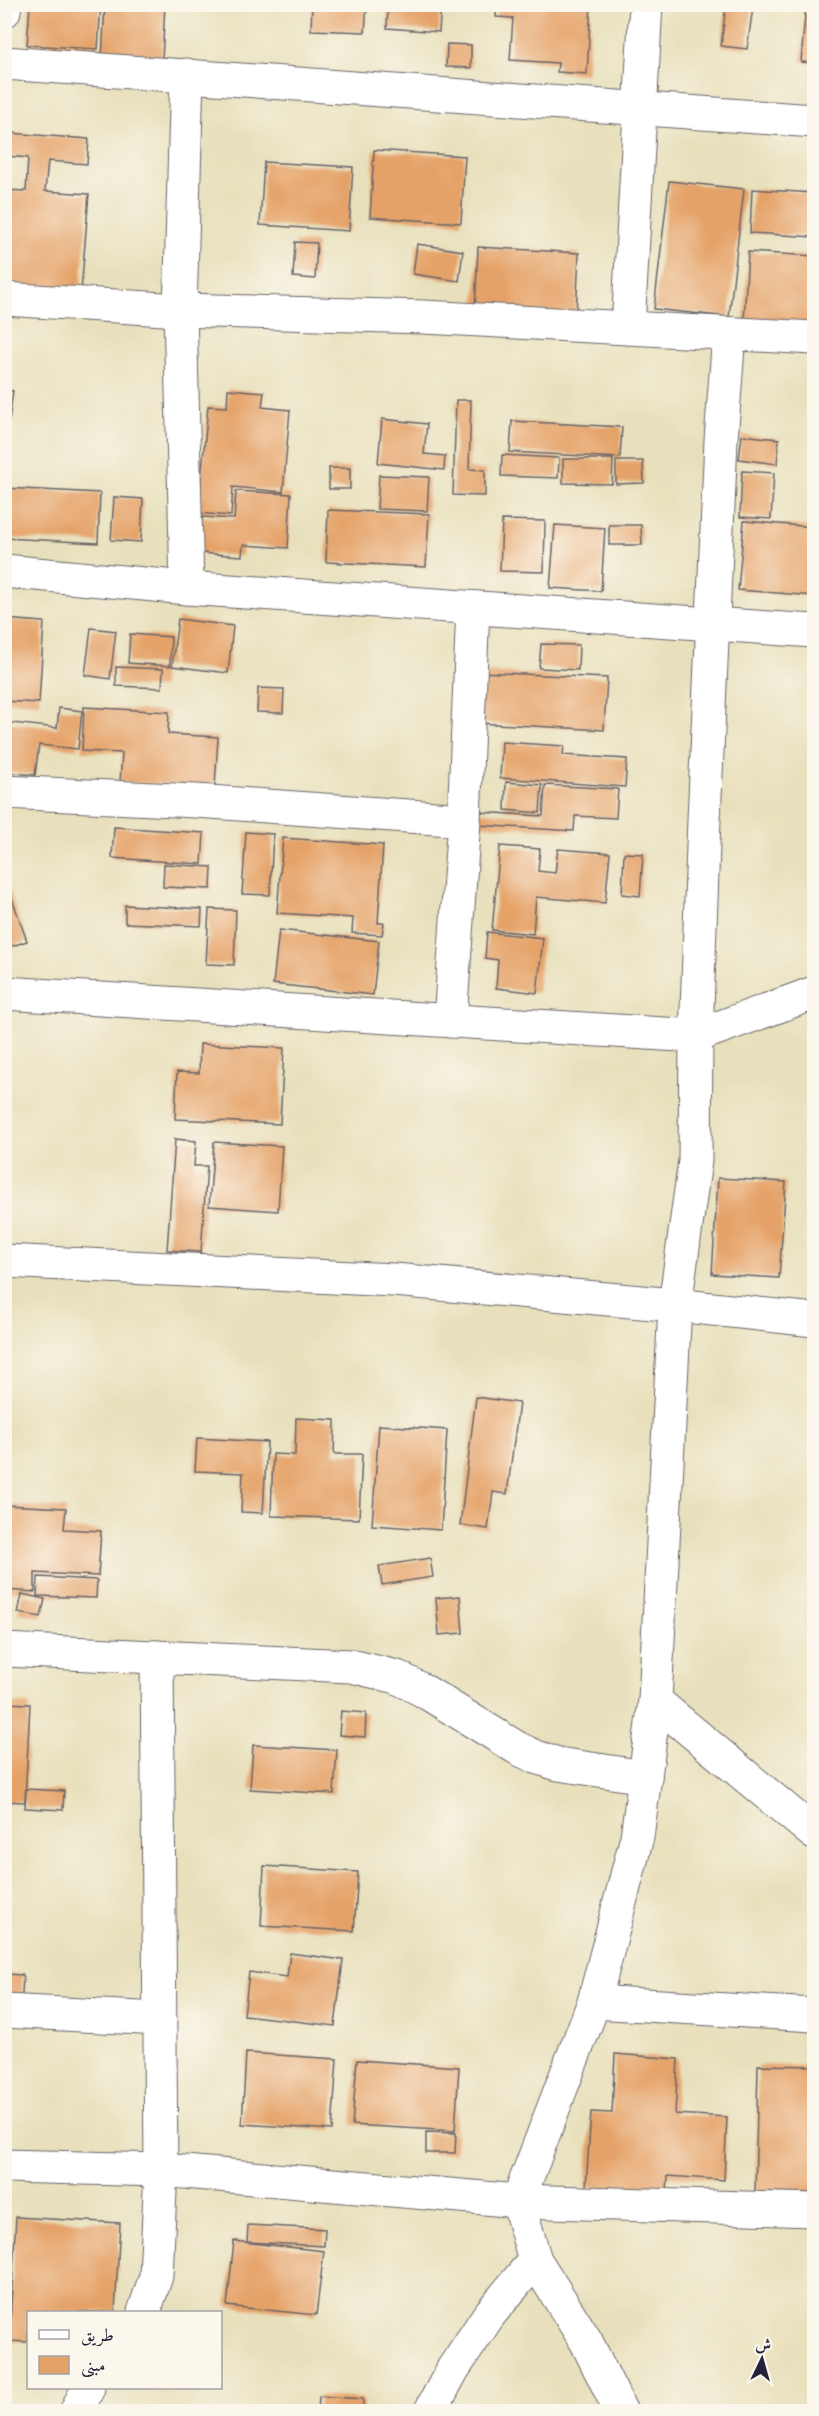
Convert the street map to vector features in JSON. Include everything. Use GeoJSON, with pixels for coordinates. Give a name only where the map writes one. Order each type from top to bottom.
{"type":"FeatureCollection","features":[{"type":"Feature","properties":{"kind":"street"},"geometry":{"type":"LineString","coordinates":[[4,11],[5,4]]}},
{"type":"Feature","properties":{"kind":"street"},"geometry":{"type":"LineString","coordinates":[[628,328],[646,4]]}},
{"type":"Feature","properties":{"kind":"street"},"geometry":{"type":"LineString","coordinates":[[4,63],[814,121]]}},
{"type":"Feature","properties":{"kind":"street"},"geometry":{"type":"LineString","coordinates":[[187,75],[180,310],[187,588]]}},
{"type":"Feature","properties":{"kind":"street"},"geometry":{"type":"LineString","coordinates":[[4,299],[180,310],[424,317],[814,338]]}},
{"type":"Feature","properties":{"kind":"street"},"geometry":{"type":"LineString","coordinates":[[621,2412],[586,2341],[535,2260],[518,2201],[594,2002],[638,1837],[655,1701],[675,1305],[695,1161],[696,1036],[721,440],[729,334]]}},
{"type":"Feature","properties":{"kind":"street"},"geometry":{"type":"LineString","coordinates":[[4,571],[187,588],[814,631]]}},
{"type":"Feature","properties":{"kind":"street"},"geometry":{"type":"LineString","coordinates":[[450,1021],[464,820],[473,608]]}},
{"type":"Feature","properties":{"kind":"street"},"geometry":{"type":"LineString","coordinates":[[4,792],[196,801],[464,820]]}},
{"type":"Feature","properties":{"kind":"street"},"geometry":{"type":"LineString","coordinates":[[4,993],[696,1036],[814,993]]}},
{"type":"Feature","properties":{"kind":"street"},"geometry":{"type":"LineString","coordinates":[[4,1261],[394,1280],[814,1320]]}},
{"type":"Feature","properties":{"kind":"street"},"geometry":{"type":"LineString","coordinates":[[4,1650],[351,1666],[375,1670],[397,1677],[424,1691],[517,1748],[536,1757],[558,1764],[645,1777]]}},
{"type":"Feature","properties":{"kind":"street"},"geometry":{"type":"LineString","coordinates":[[145,2311],[156,2276],[161,2170],[157,1657]]}},
{"type":"Feature","properties":{"kind":"street"},"geometry":{"type":"LineString","coordinates":[[655,1701],[814,1833]]}},
{"type":"Feature","properties":{"kind":"street"},"geometry":{"type":"LineString","coordinates":[[594,2002],[814,2015]]}},
{"type":"Feature","properties":{"kind":"street"},"geometry":{"type":"LineString","coordinates":[[4,2011],[160,2019]]}},
{"type":"Feature","properties":{"kind":"street"},"geometry":{"type":"LineString","coordinates":[[4,2166],[161,2170],[518,2201],[814,2210]]}},
{"type":"Feature","properties":{"kind":"street"},"geometry":{"type":"LineString","coordinates":[[429,2412],[453,2369],[489,2315],[535,2260]]}},
{"type":"Feature","properties":{"kind":"street"},"geometry":{"type":"LineString","coordinates":[[76,2412],[88,2389]]}},
{"type":"Feature","properties":{"kind":"building"},"geometry":{"type":"Polygon","coordinates":[[[30,4],[101,4],[98,49],[27,45],[30,4]]]}},
{"type":"Feature","properties":{"kind":"building"},"geometry":{"type":"Polygon","coordinates":[[[105,4],[165,4],[162,62],[102,59],[105,4]]]}},
{"type":"Feature","properties":{"kind":"building"},"geometry":{"type":"Polygon","coordinates":[[[312,4],[367,4],[365,32],[311,30],[312,4]]]}},
{"type":"Feature","properties":{"kind":"building"},"geometry":{"type":"Polygon","coordinates":[[[388,4],[441,4],[439,32],[387,28],[388,4]]]}},
{"type":"Feature","properties":{"kind":"building"},"geometry":{"type":"Polygon","coordinates":[[[497,4],[591,4],[587,74],[557,72],[558,63],[510,60],[513,18],[496,17],[497,4]]]}},
{"type":"Feature","properties":{"kind":"building"},"geometry":{"type":"Polygon","coordinates":[[[806,4],[814,4],[814,63],[801,62],[806,4]]]}},
{"type":"Feature","properties":{"kind":"building"},"geometry":{"type":"Polygon","coordinates":[[[726,5],[753,7],[747,49],[721,46],[726,5]]]}},
{"type":"Feature","properties":{"kind":"building"},"geometry":{"type":"Polygon","coordinates":[[[447,44],[471,45],[471,68],[446,67],[447,44]]]}},
{"type":"Feature","properties":{"kind":"building"},"geometry":{"type":"Polygon","coordinates":[[[10,133],[89,139],[87,164],[48,161],[45,191],[89,194],[81,292],[4,286],[4,190],[26,191],[28,158],[8,156],[10,133]]]}},
{"type":"Feature","properties":{"kind":"building"},"geometry":{"type":"Polygon","coordinates":[[[374,150],[465,156],[461,223],[370,217],[374,150]]]}},
{"type":"Feature","properties":{"kind":"building"},"geometry":{"type":"Polygon","coordinates":[[[264,162],[353,167],[349,231],[260,225],[264,162]]]}},
{"type":"Feature","properties":{"kind":"building"},"geometry":{"type":"Polygon","coordinates":[[[669,181],[744,189],[729,317],[654,309],[669,181]]]}},
{"type":"Feature","properties":{"kind":"building"},"geometry":{"type":"Polygon","coordinates":[[[752,189],[814,193],[814,237],[750,233],[752,189]]]}},
{"type":"Feature","properties":{"kind":"building"},"geometry":{"type":"Polygon","coordinates":[[[295,242],[317,243],[315,279],[293,277],[295,242]]]}},
{"type":"Feature","properties":{"kind":"building"},"geometry":{"type":"Polygon","coordinates":[[[417,244],[463,251],[459,281],[413,274],[417,244]]]}},
{"type":"Feature","properties":{"kind":"building"},"geometry":{"type":"Polygon","coordinates":[[[478,247],[579,253],[576,316],[475,311],[478,247]]]}},
{"type":"Feature","properties":{"kind":"building"},"geometry":{"type":"Polygon","coordinates":[[[748,252],[814,256],[812,343],[743,338],[748,252]]]}},
{"type":"Feature","properties":{"kind":"building"},"geometry":{"type":"Polygon","coordinates":[[[228,389],[264,392],[262,407],[290,410],[283,492],[233,487],[231,516],[198,513],[208,406],[227,407],[228,389]]]}},
{"type":"Feature","properties":{"kind":"building"},"geometry":{"type":"Polygon","coordinates":[[[4,390],[13,391],[9,420],[4,419],[4,390]]]}},
{"type":"Feature","properties":{"kind":"building"},"geometry":{"type":"Polygon","coordinates":[[[456,400],[471,400],[469,469],[485,470],[485,496],[453,495],[456,400]]]}},
{"type":"Feature","properties":{"kind":"building"},"geometry":{"type":"Polygon","coordinates":[[[382,419],[427,424],[424,454],[445,456],[444,470],[378,463],[382,419]]]}},
{"type":"Feature","properties":{"kind":"building"},"geometry":{"type":"Polygon","coordinates":[[[512,421],[622,427],[620,458],[510,452],[512,421]]]}},
{"type":"Feature","properties":{"kind":"building"},"geometry":{"type":"Polygon","coordinates":[[[742,435],[779,439],[777,464],[739,459],[742,435]]]}},
{"type":"Feature","properties":{"kind":"building"},"geometry":{"type":"Polygon","coordinates":[[[502,455],[559,458],[558,478],[501,476],[502,455]]]}},
{"type":"Feature","properties":{"kind":"building"},"geometry":{"type":"Polygon","coordinates":[[[563,459],[613,459],[612,484],[563,483],[563,459]]]}},
{"type":"Feature","properties":{"kind":"building"},"geometry":{"type":"Polygon","coordinates":[[[616,461],[643,461],[644,483],[616,484],[616,461]]]}},
{"type":"Feature","properties":{"kind":"building"},"geometry":{"type":"Polygon","coordinates":[[[329,468],[350,468],[350,489],[329,489],[329,468]]]}},
{"type":"Feature","properties":{"kind":"building"},"geometry":{"type":"Polygon","coordinates":[[[742,471],[774,473],[771,519],[740,517],[742,471]]]}},
{"type":"Feature","properties":{"kind":"building"},"geometry":{"type":"Polygon","coordinates":[[[379,475],[429,477],[427,511],[377,509],[379,475]]]}},
{"type":"Feature","properties":{"kind":"building"},"geometry":{"type":"Polygon","coordinates":[[[4,488],[100,493],[98,543],[4,538],[4,488]]]}},
{"type":"Feature","properties":{"kind":"building"},"geometry":{"type":"Polygon","coordinates":[[[236,491],[291,494],[288,548],[243,545],[242,556],[200,553],[202,517],[234,519],[236,491]]]}},
{"type":"Feature","properties":{"kind":"building"},"geometry":{"type":"Polygon","coordinates":[[[114,497],[143,499],[141,542],[111,540],[114,497]]]}},
{"type":"Feature","properties":{"kind":"building"},"geometry":{"type":"Polygon","coordinates":[[[328,510],[429,514],[426,567],[326,562],[328,510]]]}},
{"type":"Feature","properties":{"kind":"building"},"geometry":{"type":"Polygon","coordinates":[[[502,520],[545,521],[544,572],[500,571],[502,520]]]}},
{"type":"Feature","properties":{"kind":"building"},"geometry":{"type":"Polygon","coordinates":[[[744,521],[814,527],[814,596],[738,590],[744,521]]]}},
{"type":"Feature","properties":{"kind":"building"},"geometry":{"type":"Polygon","coordinates":[[[555,525],[605,528],[601,591],[550,588],[555,525]]]}},
{"type":"Feature","properties":{"kind":"building"},"geometry":{"type":"Polygon","coordinates":[[[609,525],[641,525],[642,545],[609,545],[609,525]]]}},
{"type":"Feature","properties":{"kind":"building"},"geometry":{"type":"Polygon","coordinates":[[[4,619],[44,622],[39,703],[4,701],[4,619]]]}},
{"type":"Feature","properties":{"kind":"building"},"geometry":{"type":"Polygon","coordinates":[[[178,619],[233,626],[228,673],[172,666],[178,619]]]}},
{"type":"Feature","properties":{"kind":"building"},"geometry":{"type":"Polygon","coordinates":[[[91,628],[116,631],[110,679],[85,675],[91,628]]]}},
{"type":"Feature","properties":{"kind":"building"},"geometry":{"type":"Polygon","coordinates":[[[130,634],[171,637],[170,666],[128,663],[130,634]]]}},
{"type":"Feature","properties":{"kind":"building"},"geometry":{"type":"Polygon","coordinates":[[[541,644],[579,645],[578,670],[539,668],[541,644]]]}},
{"type":"Feature","properties":{"kind":"building"},"geometry":{"type":"Polygon","coordinates":[[[116,667],[163,669],[162,688],[116,686],[116,667]]]}},
{"type":"Feature","properties":{"kind":"building"},"geometry":{"type":"Polygon","coordinates":[[[480,672],[607,678],[604,730],[477,723],[480,672]]]}},
{"type":"Feature","properties":{"kind":"building"},"geometry":{"type":"Polygon","coordinates":[[[258,688],[284,689],[283,713],[257,712],[258,688]]]}},
{"type":"Feature","properties":{"kind":"building"},"geometry":{"type":"Polygon","coordinates":[[[84,707],[169,712],[168,734],[218,737],[215,787],[120,782],[122,753],[82,751],[84,707]]]}},
{"type":"Feature","properties":{"kind":"building"},"geometry":{"type":"Polygon","coordinates":[[[59,708],[82,711],[78,749],[39,745],[35,775],[4,772],[4,722],[57,728],[59,708]]]}},
{"type":"Feature","properties":{"kind":"building"},"geometry":{"type":"Polygon","coordinates":[[[502,742],[564,746],[563,755],[627,759],[625,787],[500,778],[502,742]]]}},
{"type":"Feature","properties":{"kind":"building"},"geometry":{"type":"Polygon","coordinates":[[[506,782],[542,785],[540,813],[505,810],[506,782]]]}},
{"type":"Feature","properties":{"kind":"building"},"geometry":{"type":"Polygon","coordinates":[[[545,785],[618,789],[616,818],[575,816],[574,831],[478,825],[479,812],[543,816],[545,785]]]}},
{"type":"Feature","properties":{"kind":"building"},"geometry":{"type":"Polygon","coordinates":[[[114,827],[204,833],[202,864],[112,858],[114,827]]]}},
{"type":"Feature","properties":{"kind":"building"},"geometry":{"type":"Polygon","coordinates":[[[246,832],[273,834],[270,895],[242,894],[246,832]]]}},
{"type":"Feature","properties":{"kind":"building"},"geometry":{"type":"Polygon","coordinates":[[[283,838],[383,845],[378,923],[384,923],[382,935],[352,933],[353,918],[277,913],[283,838]]]}},
{"type":"Feature","properties":{"kind":"building"},"geometry":{"type":"Polygon","coordinates":[[[500,846],[540,849],[538,871],[555,873],[558,849],[610,853],[605,903],[536,897],[533,934],[492,930],[500,846]]]}},
{"type":"Feature","properties":{"kind":"building"},"geometry":{"type":"Polygon","coordinates":[[[624,853],[643,854],[640,896],[622,894],[624,853]]]}},
{"type":"Feature","properties":{"kind":"building"},"geometry":{"type":"Polygon","coordinates":[[[164,864],[212,867],[211,889],[163,887],[164,864]]]}},
{"type":"Feature","properties":{"kind":"building"},"geometry":{"type":"Polygon","coordinates":[[[4,876],[27,941],[4,949],[4,876]]]}},
{"type":"Feature","properties":{"kind":"building"},"geometry":{"type":"Polygon","coordinates":[[[125,905],[202,909],[201,926],[125,923],[125,905]]]}},
{"type":"Feature","properties":{"kind":"building"},"geometry":{"type":"Polygon","coordinates":[[[209,909],[236,910],[234,965],[206,964],[209,909]]]}},
{"type":"Feature","properties":{"kind":"building"},"geometry":{"type":"Polygon","coordinates":[[[279,930],[379,941],[373,995],[273,984],[279,930]]]}},
{"type":"Feature","properties":{"kind":"building"},"geometry":{"type":"Polygon","coordinates":[[[487,932],[543,938],[537,993],[496,988],[498,960],[485,958],[487,932]]]}},
{"type":"Feature","properties":{"kind":"building"},"geometry":{"type":"Polygon","coordinates":[[[200,1044],[284,1048],[280,1124],[175,1119],[177,1072],[199,1073],[200,1044]]]}},
{"type":"Feature","properties":{"kind":"building"},"geometry":{"type":"Polygon","coordinates":[[[175,1139],[196,1141],[194,1166],[207,1166],[201,1252],[167,1250],[175,1139]]]}},
{"type":"Feature","properties":{"kind":"building"},"geometry":{"type":"Polygon","coordinates":[[[214,1142],[282,1146],[278,1211],[209,1206],[214,1142]]]}},
{"type":"Feature","properties":{"kind":"building"},"geometry":{"type":"Polygon","coordinates":[[[718,1178],[786,1182],[779,1278],[712,1274],[718,1178]]]}},
{"type":"Feature","properties":{"kind":"building"},"geometry":{"type":"Polygon","coordinates":[[[476,1397],[519,1403],[507,1494],[493,1492],[488,1529],[460,1525],[476,1397]]]}},
{"type":"Feature","properties":{"kind":"building"},"geometry":{"type":"Polygon","coordinates":[[[296,1418],[335,1420],[334,1454],[362,1454],[359,1519],[271,1516],[273,1454],[295,1455],[296,1418]]]}},
{"type":"Feature","properties":{"kind":"building"},"geometry":{"type":"Polygon","coordinates":[[[379,1425],[447,1430],[441,1530],[372,1525],[379,1425]]]}},
{"type":"Feature","properties":{"kind":"building"},"geometry":{"type":"Polygon","coordinates":[[[197,1438],[267,1442],[263,1513],[241,1512],[243,1473],[195,1471],[197,1438]]]}},
{"type":"Feature","properties":{"kind":"building"},"geometry":{"type":"Polygon","coordinates":[[[4,1505],[66,1508],[64,1529],[101,1531],[98,1576],[35,1573],[35,1592],[4,1590],[4,1505]]]}},
{"type":"Feature","properties":{"kind":"building"},"geometry":{"type":"Polygon","coordinates":[[[430,1558],[433,1577],[382,1585],[379,1566],[430,1558]]]}},
{"type":"Feature","properties":{"kind":"building"},"geometry":{"type":"Polygon","coordinates":[[[38,1577],[97,1580],[96,1598],[37,1596],[38,1577]]]}},
{"type":"Feature","properties":{"kind":"building"},"geometry":{"type":"Polygon","coordinates":[[[22,1594],[45,1599],[41,1617],[18,1613],[22,1594]]]}},
{"type":"Feature","properties":{"kind":"building"},"geometry":{"type":"Polygon","coordinates":[[[460,1596],[463,1633],[439,1635],[436,1598],[460,1596]]]}},
{"type":"Feature","properties":{"kind":"building"},"geometry":{"type":"Polygon","coordinates":[[[4,1703],[30,1704],[25,1802],[4,1801],[4,1703]]]}},
{"type":"Feature","properties":{"kind":"building"},"geometry":{"type":"Polygon","coordinates":[[[341,1711],[366,1713],[365,1737],[339,1735],[341,1711]]]}},
{"type":"Feature","properties":{"kind":"building"},"geometry":{"type":"Polygon","coordinates":[[[253,1745],[337,1750],[334,1794],[250,1789],[253,1745]]]}},
{"type":"Feature","properties":{"kind":"building"},"geometry":{"type":"Polygon","coordinates":[[[26,1789],[64,1791],[63,1810],[25,1808],[26,1789]]]}},
{"type":"Feature","properties":{"kind":"building"},"geometry":{"type":"Polygon","coordinates":[[[264,1866],[358,1872],[354,1931],[261,1926],[264,1866]]]}},
{"type":"Feature","properties":{"kind":"building"},"geometry":{"type":"Polygon","coordinates":[[[290,1953],[343,1960],[335,2026],[244,2015],[249,1972],[287,1977],[290,1953]]]}},
{"type":"Feature","properties":{"kind":"building"},"geometry":{"type":"Polygon","coordinates":[[[4,1974],[23,1975],[21,2014],[4,2013],[4,1974]]]}},
{"type":"Feature","properties":{"kind":"building"},"geometry":{"type":"Polygon","coordinates":[[[246,2053],[337,2059],[332,2130],[242,2124],[246,2053]]]}},
{"type":"Feature","properties":{"kind":"building"},"geometry":{"type":"Polygon","coordinates":[[[615,2054],[678,2059],[675,2114],[727,2117],[724,2180],[668,2176],[667,2193],[586,2187],[591,2112],[612,2113],[615,2054]]]}},
{"type":"Feature","properties":{"kind":"building"},"geometry":{"type":"Polygon","coordinates":[[[357,2060],[459,2067],[455,2131],[352,2125],[357,2060]]]}},
{"type":"Feature","properties":{"kind":"building"},"geometry":{"type":"Polygon","coordinates":[[[758,2065],[814,2066],[814,2193],[755,2192],[758,2065]]]}},
{"type":"Feature","properties":{"kind":"building"},"geometry":{"type":"Polygon","coordinates":[[[426,2132],[456,2133],[455,2153],[426,2153],[426,2132]]]}},
{"type":"Feature","properties":{"kind":"building"},"geometry":{"type":"Polygon","coordinates":[[[16,2217],[120,2223],[115,2311],[27,2311],[27,2342],[9,2341],[16,2217]]]}},
{"type":"Feature","properties":{"kind":"building"},"geometry":{"type":"Polygon","coordinates":[[[248,2225],[325,2229],[324,2246],[247,2242],[248,2225]]]}},
{"type":"Feature","properties":{"kind":"building"},"geometry":{"type":"Polygon","coordinates":[[[234,2241],[324,2251],[316,2315],[227,2306],[234,2241]]]}},
{"type":"Feature","properties":{"kind":"building"},"geometry":{"type":"Polygon","coordinates":[[[4,2299],[9,2299],[6,2353],[4,2353],[4,2299]]]}},
{"type":"Feature","properties":{"kind":"building"},"geometry":{"type":"Polygon","coordinates":[[[319,2396],[363,2399],[363,2412],[318,2412],[319,2396]]]}}]}
